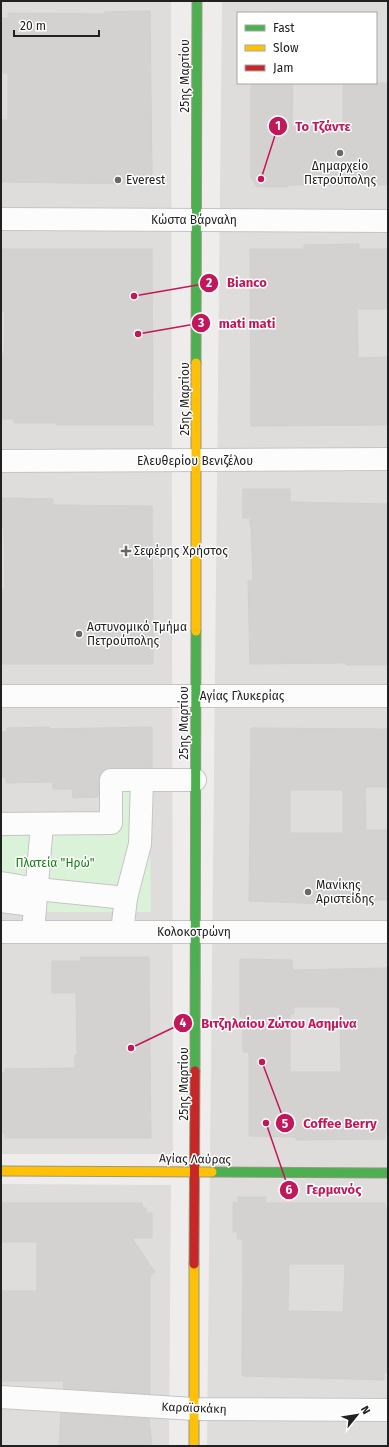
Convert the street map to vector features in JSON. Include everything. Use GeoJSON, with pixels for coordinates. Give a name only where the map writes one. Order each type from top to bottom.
{"type":"FeatureCollection","features":[{"type":"Feature","properties":{"kind":"main road","name":"25ης Μαρτίου"},"geometry":{"type":"LineString","coordinates":[[194,1446],[196,1172],[195,780],[197,1]]}},
{"type":"Feature","properties":{"kind":"main road","name":"Αγίας Λαύρας"},"geometry":{"type":"LineString","coordinates":[[1,1171],[388,1173]]}},
{"type":"Feature","properties":{"kind":"street","name":"Κώστα Βάρναλη"},"geometry":{"type":"LineString","coordinates":[[1,219],[388,221]]}},
{"type":"Feature","properties":{"kind":"street","name":"Ελευθερίου Βενιζέλου"},"geometry":{"type":"LineString","coordinates":[[1,461],[388,460]]}},
{"type":"Feature","properties":{"kind":"street","name":"Αγίας Γλυκερίας"},"geometry":{"type":"LineString","coordinates":[[1,696],[388,696]]}},
{"type":"Feature","properties":{"kind":"street"},"geometry":{"type":"LineString","coordinates":[[1,824],[111,823],[111,780],[195,780]]}},
{"type":"Feature","properties":{"kind":"street"},"geometry":{"type":"LineString","coordinates":[[122,932],[126,898],[140,844],[142,780]]}},
{"type":"Feature","properties":{"kind":"street"},"geometry":{"type":"LineString","coordinates":[[33,932],[32,888],[42,824]]}},
{"type":"Feature","properties":{"kind":"street"},"geometry":{"type":"LineString","coordinates":[[1,883],[32,888],[126,898]]}},
{"type":"Feature","properties":{"kind":"street"},"geometry":{"type":"LineString","coordinates":[[1,901],[25,904],[32,888]]}},
{"type":"Feature","properties":{"kind":"street","name":"Κολοκοτρώνη"},"geometry":{"type":"LineString","coordinates":[[1,932],[388,932]]}},
{"type":"Feature","properties":{"kind":"street","name":"Καραϊσκάκη"},"geometry":{"type":"LineString","coordinates":[[1,1397],[194,1409],[388,1410]]}},
{"type":"Feature","properties":{"kind":"shaded area"},"geometry":{"type":"Polygon","coordinates":[[[1,1],[171,1],[173,1154],[1,1154],[1,1]]]}},
{"type":"Feature","properties":{"kind":"shaded area"},"geometry":{"type":"Polygon","coordinates":[[[222,1],[388,1],[388,1446],[207,1446],[222,1]]]}},
{"type":"Feature","properties":{"kind":"shaded area"},"geometry":{"type":"Polygon","coordinates":[[[1,1184],[171,1185],[169,1446],[1,1446],[1,1184]]]}},
{"type":"Feature","properties":{"kind":"green space","name":"Πλατεία \"Ηρώ\""},"geometry":{"type":"Polygon","coordinates":[[[149,771],[151,912],[1,912],[1,813],[104,813],[104,772],[149,771]]]}},
{"type":"Feature","properties":{"kind":"building"},"geometry":{"type":"Polygon","coordinates":[[[150,11],[152,176],[148,182],[143,184],[2,182],[1,138],[2,120],[8,120],[8,73],[1,73],[1,18],[8,18],[8,13],[104,14],[104,12],[150,11]]]}},
{"type":"Feature","properties":{"kind":"building"},"geometry":{"type":"Polygon","coordinates":[[[388,83],[388,185],[288,185],[288,187],[257,187],[251,178],[251,84],[293,84],[292,127],[343,127],[343,84],[388,83]]]}},
{"type":"Feature","properties":{"kind":"building"},"geometry":{"type":"Polygon","coordinates":[[[359,244],[359,249],[388,249],[388,309],[357,309],[358,358],[388,357],[388,425],[251,426],[250,249],[304,249],[304,245],[359,244]]]}},
{"type":"Feature","properties":{"kind":"building"},"geometry":{"type":"Polygon","coordinates":[[[1,249],[152,249],[153,425],[56,425],[56,423],[14,423],[14,419],[1,419],[1,354],[4,354],[5,311],[1,311],[1,249]]]}},
{"type":"Feature","properties":{"kind":"building"},"geometry":{"type":"Polygon","coordinates":[[[243,489],[290,489],[290,502],[388,504],[388,665],[346,665],[346,663],[250,664],[248,581],[253,581],[251,526],[250,518],[243,518],[243,489]]]}},
{"type":"Feature","properties":{"kind":"building"},"geometry":{"type":"Polygon","coordinates":[[[1,498],[53,499],[53,505],[152,506],[153,664],[1,664],[1,589],[5,589],[4,527],[1,527],[1,498]]]}},
{"type":"Feature","properties":{"kind":"building"},"geometry":{"type":"Polygon","coordinates":[[[49,727],[49,729],[152,727],[152,768],[105,769],[100,773],[98,797],[73,798],[72,789],[53,789],[53,782],[6,783],[6,777],[1,777],[1,732],[7,732],[7,728],[49,727]]]}},
{"type":"Feature","properties":{"kind":"building"},"geometry":{"type":"Polygon","coordinates":[[[251,728],[388,729],[388,787],[365,787],[366,830],[388,830],[388,900],[329,900],[326,904],[249,901],[251,728]],[[290,790],[290,833],[343,833],[343,790],[290,790]]]}},
{"type":"Feature","properties":{"kind":"building"},"geometry":{"type":"Polygon","coordinates":[[[80,957],[149,957],[151,1138],[5,1138],[5,1133],[1,1133],[1,1073],[5,1073],[5,1069],[75,1068],[75,1055],[77,1055],[76,993],[52,993],[52,961],[81,961],[80,957]]]}},
{"type":"Feature","properties":{"kind":"building"},"geometry":{"type":"Polygon","coordinates":[[[240,959],[292,960],[293,970],[387,968],[388,1132],[385,1132],[385,1139],[296,1140],[296,1137],[249,1136],[249,1052],[243,1052],[243,1017],[240,1017],[240,959]],[[294,1007],[294,1014],[290,1014],[290,1072],[341,1072],[340,1007],[294,1007]]]}},
{"type":"Feature","properties":{"kind":"building"},"geometry":{"type":"Polygon","coordinates":[[[238,1197],[266,1197],[265,1203],[385,1203],[385,1208],[388,1208],[388,1372],[384,1372],[384,1380],[242,1376],[243,1239],[237,1239],[238,1232],[233,1232],[233,1202],[238,1203],[238,1197]],[[289,1264],[288,1311],[343,1312],[345,1264],[289,1264]]]}},
{"type":"Feature","properties":{"kind":"building"},"geometry":{"type":"Polygon","coordinates":[[[1,1203],[142,1203],[143,1208],[146,1208],[146,1213],[152,1213],[152,1238],[132,1238],[155,1272],[150,1276],[150,1394],[63,1388],[64,1381],[1,1381],[1,1291],[37,1291],[37,1242],[1,1242],[1,1203]]]}},
{"type":"Feature","properties":{"kind":"building"},"geometry":{"type":"Polygon","coordinates":[[[61,1413],[149,1419],[152,1446],[59,1446],[61,1413]]]}},
{"type":"Feature","properties":{"kind":"traffic: fast"},"geometry":{"type":"LineString","coordinates":[[196,363],[197,1]]}},
{"type":"Feature","properties":{"kind":"traffic: fast"},"geometry":{"type":"LineString","coordinates":[[195,1071],[196,631]]}},
{"type":"Feature","properties":{"kind":"traffic: fast"},"geometry":{"type":"LineString","coordinates":[[212,1172],[388,1173]]}},
{"type":"Feature","properties":{"kind":"traffic: slow"},"geometry":{"type":"LineString","coordinates":[[196,363],[196,631]]}},
{"type":"Feature","properties":{"kind":"traffic: slow"},"geometry":{"type":"LineString","coordinates":[[1,1171],[212,1172]]}},
{"type":"Feature","properties":{"kind":"traffic: slow"},"geometry":{"type":"LineString","coordinates":[[194,1264],[194,1446]]}},
{"type":"Feature","properties":{"kind":"traffic: jam"},"geometry":{"type":"LineString","coordinates":[[194,1264],[195,1071]]}},
{"type":"Feature","properties":{"kind":"place","name":"Δημαρχείο Πετρούπολης"},"geometry":{"type":"Point","coordinates":[340,153]}},
{"type":"Feature","properties":{"kind":"place","name":"Το Τζάντε"},"geometry":{"type":"Point","coordinates":[261,179]}},
{"type":"Feature","properties":{"kind":"place","name":"Everest"},"geometry":{"type":"Point","coordinates":[118,180]}},
{"type":"Feature","properties":{"kind":"place","name":"Bianco"},"geometry":{"type":"Point","coordinates":[134,296]}},
{"type":"Feature","properties":{"kind":"place","name":"mati mati"},"geometry":{"type":"Point","coordinates":[138,334]}},
{"type":"Feature","properties":{"kind":"place","name":"Σεφέρης Χρήστος"},"geometry":{"type":"Point","coordinates":[126,551]}},
{"type":"Feature","properties":{"kind":"place","name":"Αστυνομικό Τμήμα Πετρούπολης"},"geometry":{"type":"Point","coordinates":[79,634]}},
{"type":"Feature","properties":{"kind":"place","name":"Μανίκης Αριστείδης"},"geometry":{"type":"Point","coordinates":[308,892]}},
{"type":"Feature","properties":{"kind":"place","name":"Βιτζηλαίου Ζώτου Ασημίνα"},"geometry":{"type":"Point","coordinates":[131,1048]}},
{"type":"Feature","properties":{"kind":"place","name":"Coffee Berry"},"geometry":{"type":"Point","coordinates":[262,1062]}},
{"type":"Feature","properties":{"kind":"place","name":"Γερμανός"},"geometry":{"type":"Point","coordinates":[266,1123]}}]}
